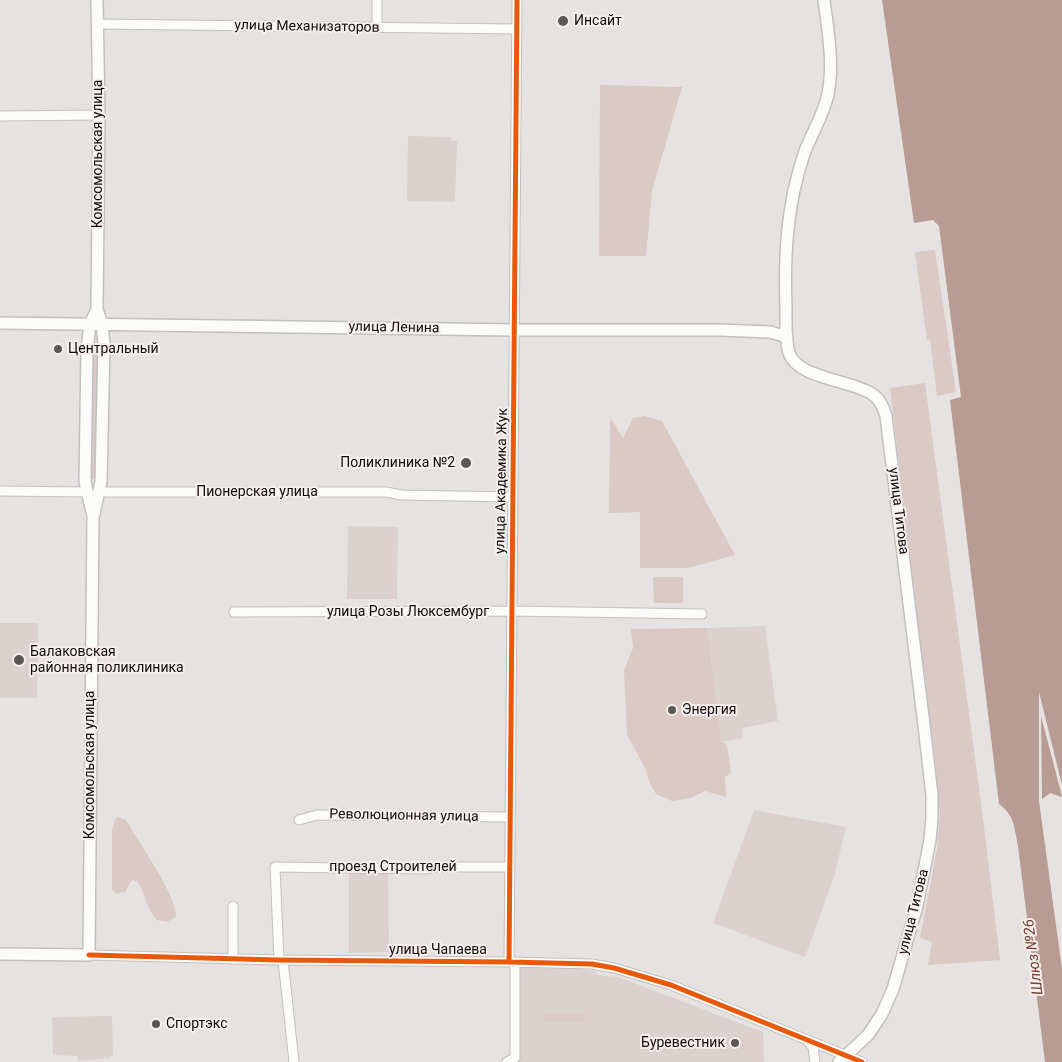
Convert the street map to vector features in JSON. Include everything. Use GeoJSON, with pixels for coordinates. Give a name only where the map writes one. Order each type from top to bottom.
{"type":"FeatureCollection","features":[{"type":"Feature","properties":{"kind":"main road","name":"Комсомольская улица"},"geometry":{"type":"LineString","coordinates":[[93,516],[100,492],[104,343],[102,325],[97,309],[99,115],[97,0]]}},
{"type":"Feature","properties":{"kind":"main road","name":"улица Титова"},"geometry":{"type":"LineString","coordinates":[[824,0],[831,70],[828,96],[805,152],[792,196],[786,262],[787,336],[790,355],[798,364],[812,372],[873,394],[881,403],[886,416],[932,795],[930,840],[922,887],[896,982],[888,1002],[874,1026],[843,1059]]}},
{"type":"Feature","properties":{"kind":"main road","name":"Комсомольская улица"},"geometry":{"type":"LineString","coordinates":[[88,955],[93,516],[85,482],[86,350],[90,324],[97,309]]}},
{"type":"Feature","properties":{"kind":"main road","name":"улица Ленина"},"geometry":{"type":"LineString","coordinates":[[0,323],[514,330],[641,329],[758,331],[779,333],[787,336]]}},
{"type":"Feature","properties":{"kind":"main road","name":"Пионерская улица"},"geometry":{"type":"LineString","coordinates":[[87,492],[100,492]]}},
{"type":"Feature","properties":{"kind":"main road","name":"улица Чапаева"},"geometry":{"type":"LineString","coordinates":[[0,954],[88,955]]}},
{"type":"Feature","properties":{"kind":"street"},"geometry":{"type":"LineString","coordinates":[[377,0],[377,28]]}},
{"type":"Feature","properties":{"kind":"street","name":"улица Академика Жук"},"geometry":{"type":"LineString","coordinates":[[511,1060],[510,817],[517,0]]}},
{"type":"Feature","properties":{"kind":"street","name":"улица Механизаторов"},"geometry":{"type":"LineString","coordinates":[[98,24],[517,29]]}},
{"type":"Feature","properties":{"kind":"street"},"geometry":{"type":"LineString","coordinates":[[0,116],[99,115]]}},
{"type":"Feature","properties":{"kind":"street","name":"Пионерская улица"},"geometry":{"type":"LineString","coordinates":[[0,491],[87,492]]}},
{"type":"Feature","properties":{"kind":"street","name":"Пионерская улица"},"geometry":{"type":"LineString","coordinates":[[100,492],[386,492],[402,495],[513,497]]}},
{"type":"Feature","properties":{"kind":"street","name":"улица Розы Люксембург"},"geometry":{"type":"LineString","coordinates":[[234,612],[512,611],[702,614]]}},
{"type":"Feature","properties":{"kind":"street","name":"Революционная улица"},"geometry":{"type":"LineString","coordinates":[[299,820],[317,815],[510,817]]}},
{"type":"Feature","properties":{"kind":"street","name":"проезд Строителей"},"geometry":{"type":"LineString","coordinates":[[281,960],[275,867],[424,869],[437,867],[510,867]]}},
{"type":"Feature","properties":{"kind":"street"},"geometry":{"type":"LineString","coordinates":[[233,906],[233,959]]}},
{"type":"Feature","properties":{"kind":"street","name":"улица Чапаева"},"geometry":{"type":"LineString","coordinates":[[88,955],[281,960],[592,964],[614,968],[671,986],[805,1038],[843,1059],[862,1062]]}},
{"type":"Feature","properties":{"kind":"street"},"geometry":{"type":"LineString","coordinates":[[281,960],[294,1062]]}},
{"type":"Feature","properties":{"kind":"street"},"geometry":{"type":"LineString","coordinates":[[805,1038],[813,1047],[815,1062]]}},
{"type":"Feature","properties":{"kind":"shaded area"},"geometry":{"type":"Polygon","coordinates":[[[600,85],[682,87],[652,191],[646,256],[599,256],[600,85]]]}},
{"type":"Feature","properties":{"kind":"shaded area"},"geometry":{"type":"Polygon","coordinates":[[[408,136],[451,137],[451,141],[457,141],[455,202],[407,201],[408,136]]]}},
{"type":"Feature","properties":{"kind":"shaded area"},"geometry":{"type":"Polygon","coordinates":[[[935,250],[956,392],[937,396],[930,339],[927,340],[915,252],[935,250]]]}},
{"type":"Feature","properties":{"kind":"shaded area"},"geometry":{"type":"Polygon","coordinates":[[[91,342],[99,342],[96,479],[89,479],[91,342]]]}},
{"type":"Feature","properties":{"kind":"shaded area"},"geometry":{"type":"Polygon","coordinates":[[[925,383],[1000,960],[928,965],[932,942],[920,938],[937,849],[940,815],[890,388],[925,383]]]}},
{"type":"Feature","properties":{"kind":"shaded area"},"geometry":{"type":"Polygon","coordinates":[[[644,416],[662,421],[735,555],[688,568],[640,568],[640,512],[609,513],[610,420],[612,420],[623,438],[633,418],[644,416]]]}},
{"type":"Feature","properties":{"kind":"shaded area"},"geometry":{"type":"Polygon","coordinates":[[[348,526],[398,527],[397,599],[347,599],[348,526]]]}},
{"type":"Feature","properties":{"kind":"shaded area"},"geometry":{"type":"Polygon","coordinates":[[[653,577],[683,577],[683,603],[654,603],[653,577]]]}},
{"type":"Feature","properties":{"kind":"shaded area","name":"Балаковская районная поликлиника"},"geometry":{"type":"Polygon","coordinates":[[[0,623],[38,623],[37,698],[0,698],[0,623]]]}},
{"type":"Feature","properties":{"kind":"shaded area"},"geometry":{"type":"Polygon","coordinates":[[[765,626],[778,721],[742,728],[743,738],[721,742],[707,628],[765,626]]]}},
{"type":"Feature","properties":{"kind":"shaded area","name":"Энергия"},"geometry":{"type":"Polygon","coordinates":[[[707,628],[721,741],[727,745],[731,773],[725,777],[726,797],[705,791],[691,798],[672,801],[656,794],[649,782],[646,770],[627,735],[624,670],[633,648],[631,629],[707,628]]]}},
{"type":"Feature","properties":{"kind":"shaded area"},"geometry":{"type":"Polygon","coordinates":[[[754,810],[846,827],[834,877],[805,957],[713,923],[754,810]]]}},
{"type":"Feature","properties":{"kind":"shaded area"},"geometry":{"type":"Polygon","coordinates":[[[118,817],[126,820],[164,883],[175,908],[176,917],[167,922],[157,920],[154,916],[148,907],[138,882],[132,880],[125,892],[116,894],[112,889],[112,830],[115,819],[118,817]]]}},
{"type":"Feature","properties":{"kind":"shaded area"},"geometry":{"type":"Polygon","coordinates":[[[349,872],[388,872],[389,952],[349,953],[349,872]]]}},
{"type":"Feature","properties":{"kind":"shaded area"},"geometry":{"type":"Polygon","coordinates":[[[517,968],[595,971],[598,975],[618,977],[763,1032],[764,1062],[518,1062],[517,968]]]}},
{"type":"Feature","properties":{"kind":"shaded area"},"geometry":{"type":"Polygon","coordinates":[[[544,1014],[584,1014],[584,1021],[544,1021],[544,1014]]]}},
{"type":"Feature","properties":{"kind":"shaded area"},"geometry":{"type":"Polygon","coordinates":[[[112,1016],[113,1056],[110,1056],[110,1058],[78,1061],[77,1056],[53,1055],[52,1017],[112,1016]]]}},
{"type":"Feature","properties":{"kind":"water","name":"Шлюз №26"},"geometry":{"type":"Polygon","coordinates":[[[882,0],[1062,0],[1062,785],[1039,692],[1039,801],[1062,969],[1062,1062],[1045,1062],[1018,846],[1011,818],[999,804],[950,400],[961,397],[939,226],[933,220],[914,223],[882,0]]]}},
{"type":"Feature","properties":{"kind":"water"},"geometry":{"type":"Polygon","coordinates":[[[1041,716],[1062,797],[1050,793],[1042,799],[1041,716]]]}},
{"type":"Feature","properties":{"kind":"cycle path"},"geometry":{"type":"LineString","coordinates":[[509,962],[517,0]]}},
{"type":"Feature","properties":{"kind":"cycle path"},"geometry":{"type":"LineString","coordinates":[[89,955],[279,960],[592,964],[614,968],[671,985],[862,1062]]}},
{"type":"Feature","properties":{"kind":"place","name":"Инсайт"},"geometry":{"type":"Point","coordinates":[563,21]}},
{"type":"Feature","properties":{"kind":"place","name":"Центральный"},"geometry":{"type":"Point","coordinates":[58,349]}},
{"type":"Feature","properties":{"kind":"place","name":"Поликлиника №2"},"geometry":{"type":"Point","coordinates":[466,463]}},
{"type":"Feature","properties":{"kind":"place","name":"Балаковская районная поликлиника"},"geometry":{"type":"Point","coordinates":[19,660]}},
{"type":"Feature","properties":{"kind":"place","name":"Энергия"},"geometry":{"type":"Point","coordinates":[672,710]}},
{"type":"Feature","properties":{"kind":"place","name":"Спортэкс"},"geometry":{"type":"Point","coordinates":[156,1024]}},
{"type":"Feature","properties":{"kind":"place","name":"Буревестник"},"geometry":{"type":"Point","coordinates":[735,1043]}}]}
